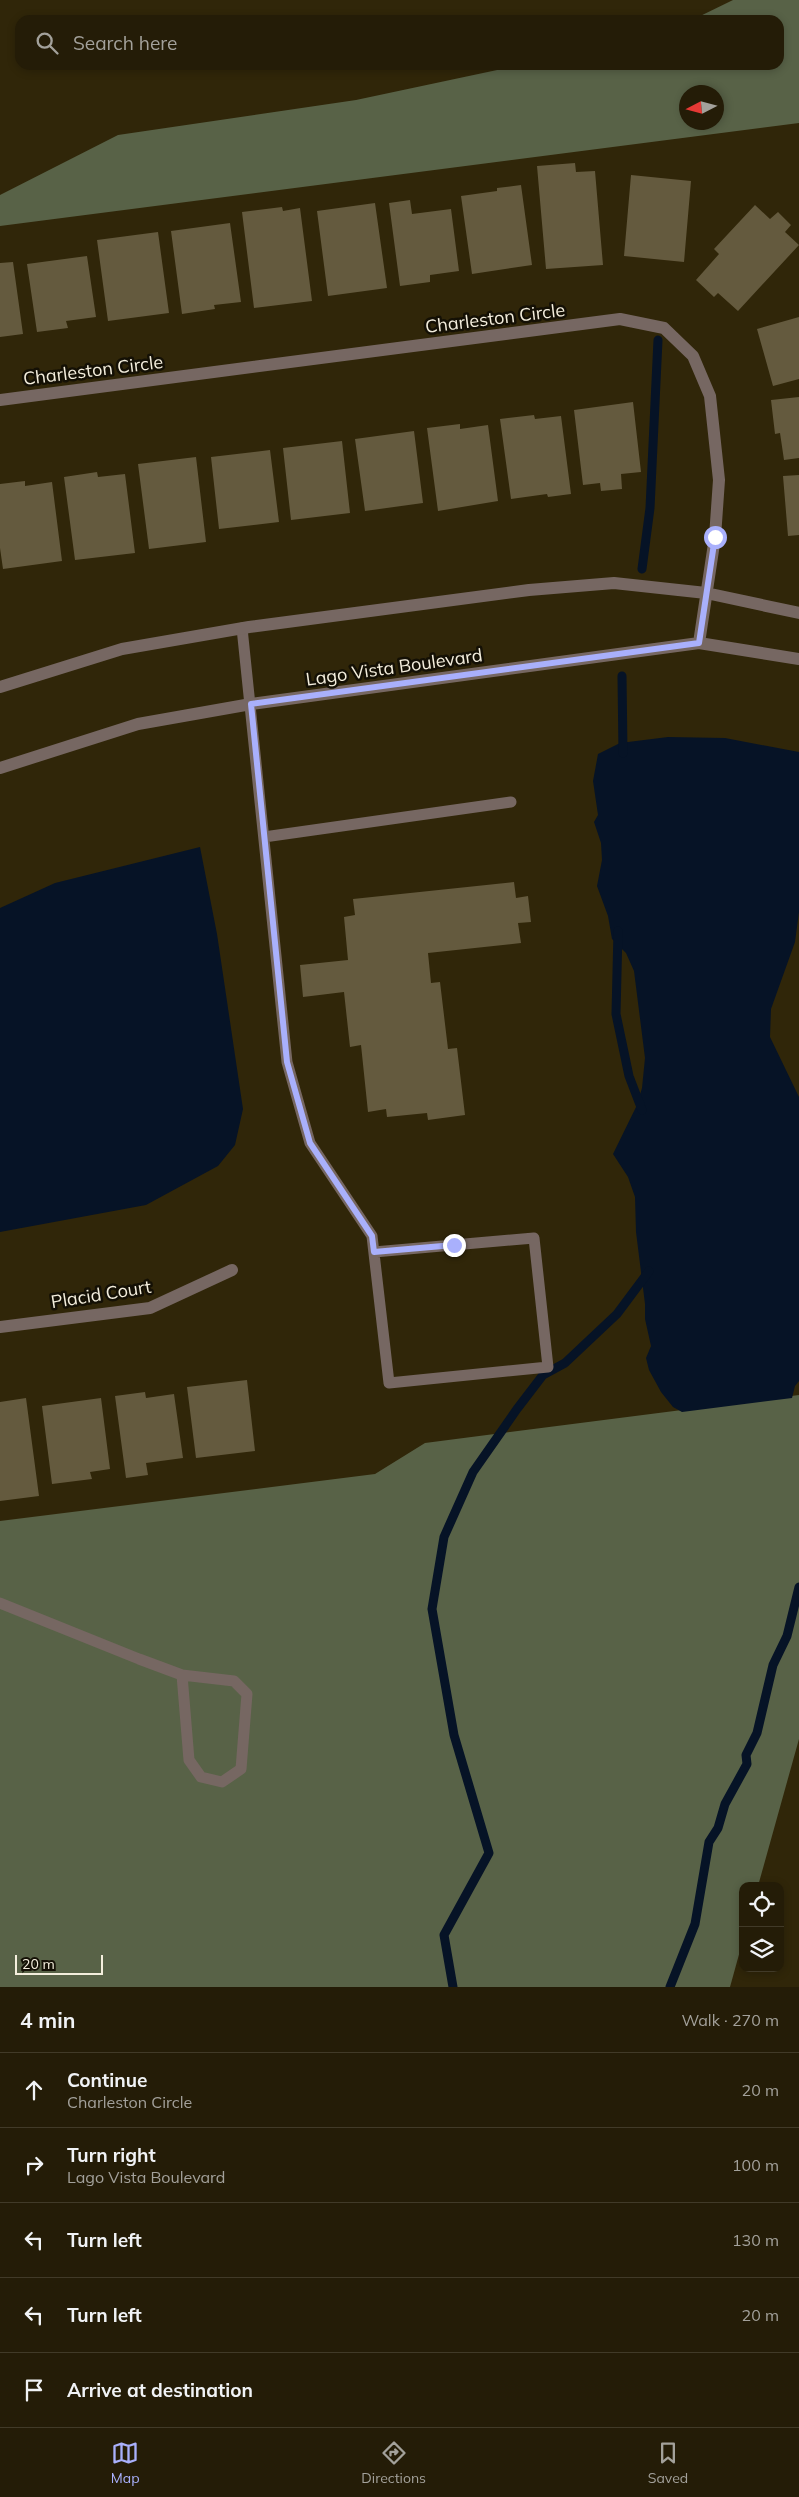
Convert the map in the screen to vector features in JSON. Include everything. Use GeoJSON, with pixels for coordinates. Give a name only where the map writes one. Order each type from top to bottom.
{"type":"FeatureCollection","features":[{"type":"Feature","properties":{"kind":"street","name":"Charleston Circle"},"geometry":{"type":"LineString","coordinates":[[0,400],[620,319],[664,328],[692,356],[710,396],[719,480],[715,537],[699,643]]}},
{"type":"Feature","properties":{"kind":"street"},"geometry":{"type":"LineString","coordinates":[[0,687],[122,649],[242,628],[529,590],[614,583],[706,593],[799,613]]}},
{"type":"Feature","properties":{"kind":"street","name":"Lago Vista Boulevard"},"geometry":{"type":"LineString","coordinates":[[0,768],[138,724],[251,704],[699,643],[799,659]]}},
{"type":"Feature","properties":{"kind":"street","name":"Placid Court"},"geometry":{"type":"LineString","coordinates":[[0,1326],[150,1308],[232,1270]]}},
{"type":"Feature","properties":{"kind":"lane"},"geometry":{"type":"LineString","coordinates":[[242,628],[287,1062],[310,1143],[372,1236],[390,1384],[548,1367],[534,1238],[374,1252]]}},
{"type":"Feature","properties":{"kind":"lane"},"geometry":{"type":"LineString","coordinates":[[264,837],[511,802]]}},
{"type":"Feature","properties":{"kind":"lane"},"geometry":{"type":"LineString","coordinates":[[0,1603],[182,1675],[234,1681],[247,1694],[241,1769],[222,1782],[201,1777],[190,1760],[182,1675]]}},
{"type":"Feature","properties":{"kind":"green space"},"geometry":{"type":"Polygon","coordinates":[[[733,0],[799,0],[799,123],[0,226],[0,195],[118,135],[356,100],[497,70],[784,70],[784,15],[702,15],[733,0]]]}},
{"type":"Feature","properties":{"kind":"green space"},"geometry":{"type":"Polygon","coordinates":[[[799,1395],[799,1739],[759,1882],[739,1882],[739,1954],[730,1987],[0,1987],[0,1521],[375,1474],[425,1443],[799,1395]]]}},
{"type":"Feature","properties":{"kind":"water"},"geometry":{"type":"Polygon","coordinates":[[[668,737],[725,738],[799,752],[799,912],[795,942],[771,1009],[770,1037],[799,1097],[799,1381],[795,1386],[792,1398],[682,1412],[673,1407],[661,1392],[649,1370],[646,1358],[651,1346],[645,1319],[645,1304],[636,1232],[635,1197],[628,1177],[613,1154],[637,1105],[642,1088],[645,1058],[634,971],[626,953],[612,939],[608,916],[597,886],[602,860],[601,843],[594,822],[598,815],[593,781],[598,754],[620,743],[668,737]]]}},
{"type":"Feature","properties":{"kind":"water"},"geometry":{"type":"Polygon","coordinates":[[[200,847],[217,934],[243,1109],[235,1145],[218,1166],[146,1205],[0,1232],[0,908],[55,883],[200,847]]]}},
{"type":"Feature","properties":{"kind":"building"},"geometry":{"type":"Polygon","coordinates":[[[575,163],[576,172],[595,171],[603,265],[546,269],[537,166],[575,163]]]}},
{"type":"Feature","properties":{"kind":"building"},"geometry":{"type":"Polygon","coordinates":[[[631,175],[691,181],[684,262],[624,256],[631,175]]]}},
{"type":"Feature","properties":{"kind":"building"},"geometry":{"type":"Polygon","coordinates":[[[521,185],[532,265],[472,274],[461,196],[497,191],[497,188],[521,185]]]}},
{"type":"Feature","properties":{"kind":"building"},"geometry":{"type":"Polygon","coordinates":[[[410,200],[412,214],[451,209],[459,271],[430,275],[430,282],[400,286],[389,203],[410,200]]]}},
{"type":"Feature","properties":{"kind":"building"},"geometry":{"type":"Polygon","coordinates":[[[375,203],[387,288],[328,296],[317,211],[375,203]]]}},
{"type":"Feature","properties":{"kind":"building"},"geometry":{"type":"Polygon","coordinates":[[[755,205],[770,219],[778,212],[791,225],[785,232],[799,245],[738,311],[718,293],[714,297],[696,280],[719,254],[714,249],[755,205]]]}},
{"type":"Feature","properties":{"kind":"building"},"geometry":{"type":"Polygon","coordinates":[[[282,207],[283,211],[300,208],[312,301],[254,308],[242,212],[282,207]]]}},
{"type":"Feature","properties":{"kind":"building"},"geometry":{"type":"Polygon","coordinates":[[[230,223],[241,302],[214,305],[215,309],[182,314],[171,231],[230,223]]]}},
{"type":"Feature","properties":{"kind":"building"},"geometry":{"type":"Polygon","coordinates":[[[158,232],[169,313],[108,321],[97,240],[158,232]]]}},
{"type":"Feature","properties":{"kind":"building"},"geometry":{"type":"Polygon","coordinates":[[[87,256],[96,317],[66,321],[68,328],[37,332],[27,264],[87,256]]]}},
{"type":"Feature","properties":{"kind":"building"},"geometry":{"type":"Polygon","coordinates":[[[13,262],[23,334],[0,337],[0,263],[13,262]]]}},
{"type":"Feature","properties":{"kind":"building"},"geometry":{"type":"Polygon","coordinates":[[[799,317],[799,379],[773,386],[757,329],[799,317]]]}},
{"type":"Feature","properties":{"kind":"building"},"geometry":{"type":"Polygon","coordinates":[[[799,397],[799,458],[784,460],[780,433],[775,434],[771,400],[799,397]]]}},
{"type":"Feature","properties":{"kind":"building"},"geometry":{"type":"Polygon","coordinates":[[[633,402],[641,472],[621,474],[622,489],[601,491],[600,483],[583,485],[574,410],[633,402]]]}},
{"type":"Feature","properties":{"kind":"building"},"geometry":{"type":"Polygon","coordinates":[[[534,415],[535,419],[561,416],[571,494],[548,497],[547,494],[511,499],[500,419],[534,415]]]}},
{"type":"Feature","properties":{"kind":"building"},"geometry":{"type":"Polygon","coordinates":[[[460,424],[460,429],[488,425],[498,501],[438,511],[427,428],[460,424]]]}},
{"type":"Feature","properties":{"kind":"building"},"geometry":{"type":"Polygon","coordinates":[[[414,431],[423,503],[365,511],[355,439],[414,431]]]}},
{"type":"Feature","properties":{"kind":"building"},"geometry":{"type":"Polygon","coordinates":[[[342,441],[350,513],[291,520],[283,448],[342,441]]]}},
{"type":"Feature","properties":{"kind":"building"},"geometry":{"type":"Polygon","coordinates":[[[270,450],[279,522],[219,529],[211,457],[270,450]]]}},
{"type":"Feature","properties":{"kind":"building"},"geometry":{"type":"Polygon","coordinates":[[[196,457],[206,542],[149,549],[138,464],[196,457]]]}},
{"type":"Feature","properties":{"kind":"building"},"geometry":{"type":"Polygon","coordinates":[[[97,472],[98,477],[125,474],[135,553],[75,560],[64,477],[97,472]]]}},
{"type":"Feature","properties":{"kind":"building"},"geometry":{"type":"Polygon","coordinates":[[[799,475],[799,535],[788,536],[783,476],[799,475]]]}},
{"type":"Feature","properties":{"kind":"building"},"geometry":{"type":"Polygon","coordinates":[[[25,481],[25,486],[52,482],[62,561],[3,569],[0,548],[0,484],[25,481]]]}},
{"type":"Feature","properties":{"kind":"building"},"geometry":{"type":"Polygon","coordinates":[[[514,882],[516,898],[528,896],[531,922],[518,923],[521,943],[428,953],[431,983],[440,982],[448,1049],[457,1048],[465,1115],[428,1120],[427,1113],[387,1117],[386,1109],[368,1112],[361,1045],[350,1047],[344,992],[303,997],[300,965],[348,960],[344,917],[355,915],[353,899],[514,882]]]}},
{"type":"Feature","properties":{"kind":"building"},"geometry":{"type":"Polygon","coordinates":[[[247,1380],[255,1451],[196,1458],[187,1387],[247,1380]]]}},
{"type":"Feature","properties":{"kind":"building"},"geometry":{"type":"Polygon","coordinates":[[[145,1392],[146,1398],[174,1394],[183,1458],[146,1463],[148,1475],[126,1478],[115,1396],[145,1392]]]}},
{"type":"Feature","properties":{"kind":"building"},"geometry":{"type":"Polygon","coordinates":[[[26,1398],[39,1496],[0,1501],[0,1402],[26,1398]]]}},
{"type":"Feature","properties":{"kind":"building"},"geometry":{"type":"Polygon","coordinates":[[[101,1398],[110,1469],[90,1472],[92,1479],[52,1484],[42,1406],[101,1398]]]}},
{"type":"Feature","properties":{"kind":"waterway"},"geometry":{"type":"LineString","coordinates":[[642,569],[650,508],[658,340]]}},
{"type":"Feature","properties":{"kind":"waterway"},"geometry":{"type":"LineString","coordinates":[[622,676],[623,753]]}},
{"type":"Feature","properties":{"kind":"waterway"},"geometry":{"type":"LineString","coordinates":[[618,931],[616,1014],[629,1076],[642,1110]]}},
{"type":"Feature","properties":{"kind":"waterway"},"geometry":{"type":"LineString","coordinates":[[453,1987],[444,1935],[489,1853],[454,1735],[432,1609],[444,1537],[473,1472],[543,1375],[565,1363],[617,1314],[649,1271]]}},
{"type":"Feature","properties":{"kind":"waterway"},"geometry":{"type":"LineString","coordinates":[[670,1987],[695,1924],[709,1842],[718,1828],[725,1804],[747,1764],[746,1755],[757,1733],[773,1665],[787,1636],[799,1587]]}},
{"type":"Feature","properties":{"kind":"route"},"geometry":{"type":"LineString","coordinates":[[454,1245],[374,1252],[372,1236],[310,1143],[287,1062],[251,704],[699,643],[715,537]]}}]}
